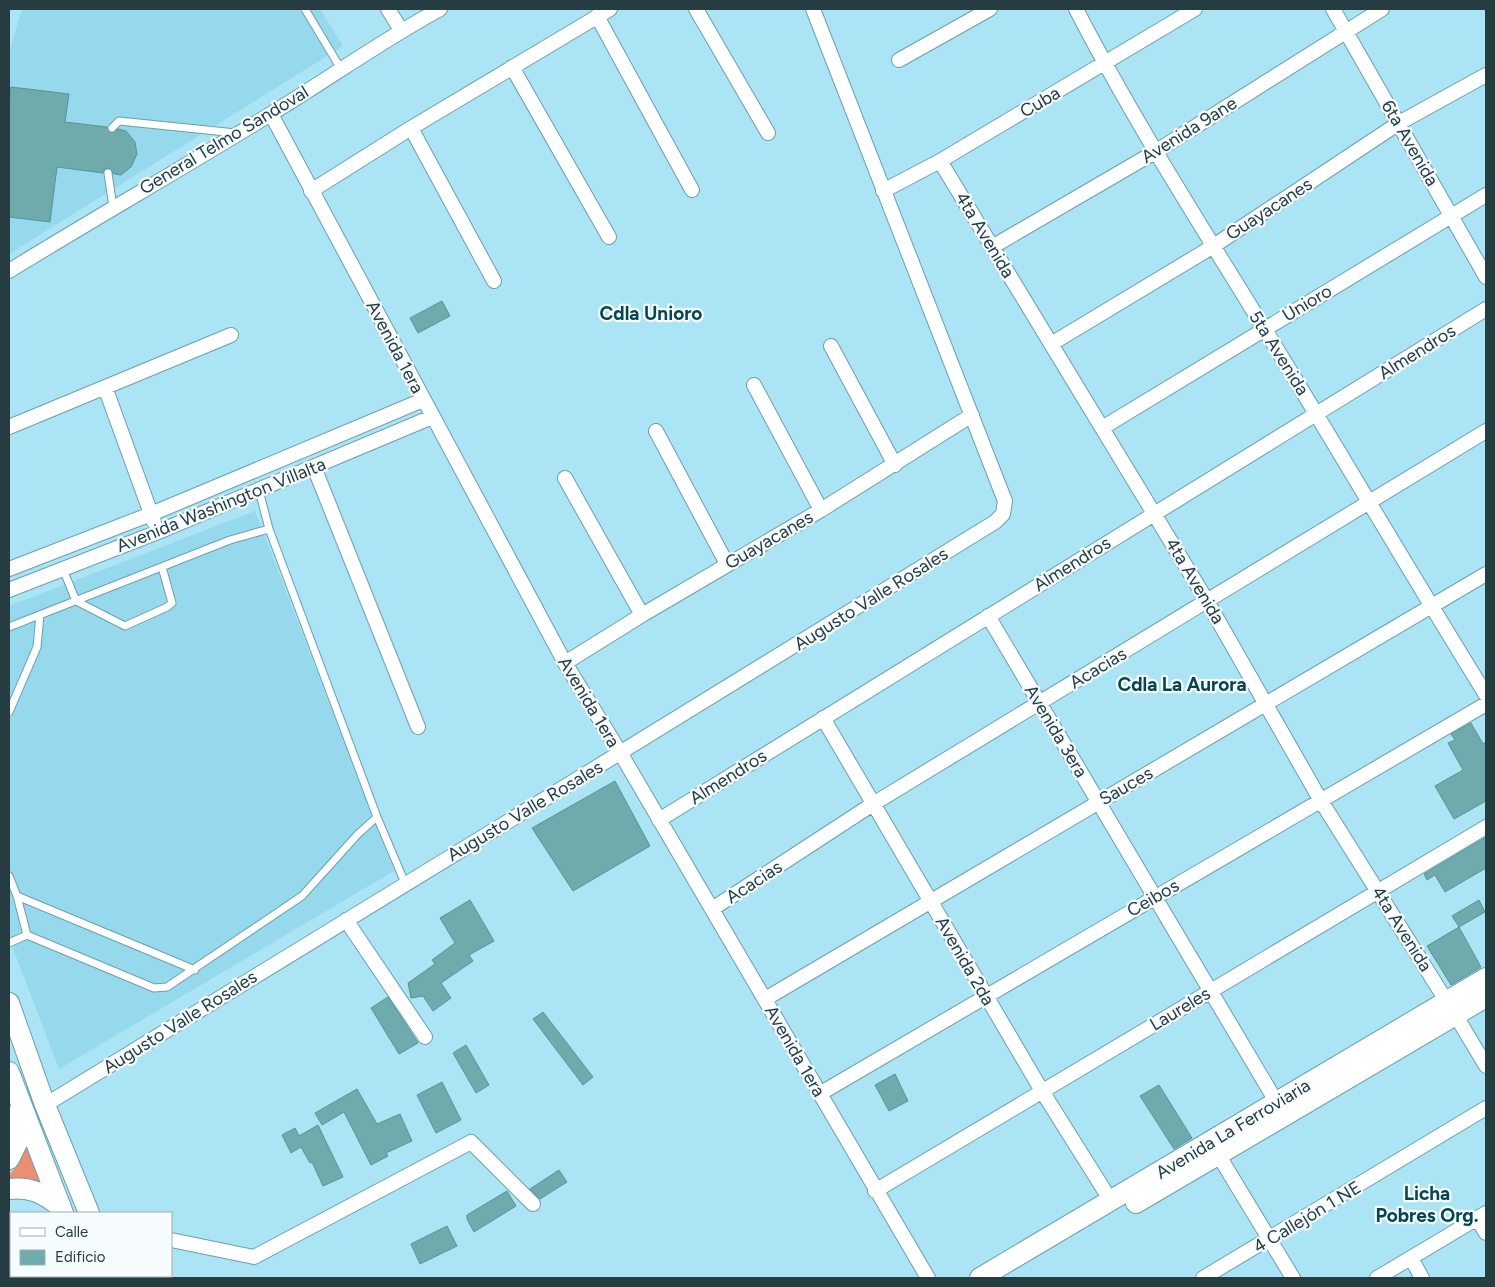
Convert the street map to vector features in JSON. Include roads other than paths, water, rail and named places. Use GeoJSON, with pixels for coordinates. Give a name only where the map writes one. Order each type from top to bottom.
{"type":"FeatureCollection","features":[{"type":"Feature","properties":{"kind":"main road","name":"Avenida La Ferroviaria"},"geometry":{"type":"LineString","coordinates":[[1004,1278],[1219,1156],[1451,1009],[1486,978]]}},
{"type":"Feature","properties":{"kind":"main road","name":"Avenida La Ferroviaria"},"geometry":{"type":"LineString","coordinates":[[980,1278],[1277,1103],[1451,1009],[1486,997]]}},
{"type":"Feature","properties":{"kind":"main road"},"geometry":{"type":"LineString","coordinates":[[9,1003],[45,1105],[89,1212]]}},
{"type":"Feature","properties":{"kind":"main road"},"geometry":{"type":"LineString","coordinates":[[9,1072],[62,1210]]}},
{"type":"Feature","properties":{"kind":"main road"},"geometry":{"type":"LineString","coordinates":[[11,1153],[21,1128],[18,1097]]}},
{"type":"Feature","properties":{"kind":"main road"},"geometry":{"type":"LineString","coordinates":[[9,1189],[33,1189],[48,1197],[62,1210]]}},
{"type":"Feature","properties":{"kind":"street"},"geometry":{"type":"LineString","coordinates":[[388,9],[401,30]]}},
{"type":"Feature","properties":{"kind":"street","name":"General Telmo Sandoval"},"geometry":{"type":"LineString","coordinates":[[9,272],[113,207],[271,114],[401,30],[440,9]]}},
{"type":"Feature","properties":{"kind":"street"},"geometry":{"type":"LineString","coordinates":[[311,191],[410,128],[610,9]]}},
{"type":"Feature","properties":{"kind":"street"},"geometry":{"type":"LineString","coordinates":[[696,9],[768,133]]}},
{"type":"Feature","properties":{"kind":"street"},"geometry":{"type":"LineString","coordinates":[[813,9],[972,415]]}},
{"type":"Feature","properties":{"kind":"street"},"geometry":{"type":"LineString","coordinates":[[899,60],[990,9]]}},
{"type":"Feature","properties":{"kind":"street","name":"5ta Avenida"},"geometry":{"type":"LineString","coordinates":[[1076,9],[1104,64],[1155,152],[1317,414],[1431,607],[1486,695]]}},
{"type":"Feature","properties":{"kind":"street","name":"Cuba"},"geometry":{"type":"LineString","coordinates":[[883,191],[940,161],[1195,9]]}},
{"type":"Feature","properties":{"kind":"street","name":"6ta Avenida"},"geometry":{"type":"LineString","coordinates":[[1333,9],[1486,278]]}},
{"type":"Feature","properties":{"kind":"street","name":"Avenida 9ane"},"geometry":{"type":"LineString","coordinates":[[992,247],[1155,152],[1382,9]]}},
{"type":"Feature","properties":{"kind":"street"},"geometry":{"type":"LineString","coordinates":[[597,16],[692,190]]}},
{"type":"Feature","properties":{"kind":"street"},"geometry":{"type":"LineString","coordinates":[[512,67],[609,237]]}},
{"type":"Feature","properties":{"kind":"street","name":"Guayacanes"},"geometry":{"type":"LineString","coordinates":[[1051,344],[1212,246],[1398,123],[1486,74]]}},
{"type":"Feature","properties":{"kind":"street","name":"Avenida 1era"},"geometry":{"type":"LineString","coordinates":[[271,114],[565,663],[621,754],[821,1093],[875,1191],[928,1278]]}},
{"type":"Feature","properties":{"kind":"street"},"geometry":{"type":"LineString","coordinates":[[410,128],[494,281]]}},
{"type":"Feature","properties":{"kind":"street","name":"4ta Avenida"},"geometry":{"type":"LineString","coordinates":[[940,161],[1207,601],[1321,801],[1486,1066]]}},
{"type":"Feature","properties":{"kind":"street","name":"Unioro"},"geometry":{"type":"LineString","coordinates":[[1102,428],[1486,195]]}},
{"type":"Feature","properties":{"kind":"street","name":"Almendros"},"geometry":{"type":"LineString","coordinates":[[659,820],[1486,308]]}},
{"type":"Feature","properties":{"kind":"street"},"geometry":{"type":"LineString","coordinates":[[9,426],[231,335]]}},
{"type":"Feature","properties":{"kind":"street"},"geometry":{"type":"LineString","coordinates":[[831,346],[894,464]]}},
{"type":"Feature","properties":{"kind":"street"},"geometry":{"type":"LineString","coordinates":[[754,385],[821,510]]}},
{"type":"Feature","properties":{"kind":"street"},"geometry":{"type":"LineString","coordinates":[[105,387],[158,532]]}},
{"type":"Feature","properties":{"kind":"street","name":"Avenida Washington Villalta"},"geometry":{"type":"LineString","coordinates":[[9,570],[151,514],[423,400]]}},
{"type":"Feature","properties":{"kind":"street","name":"Guayacanes"},"geometry":{"type":"LineString","coordinates":[[565,663],[727,564],[821,510],[972,415]]}},
{"type":"Feature","properties":{"kind":"street","name":"Augusto Valle Rosales"},"geometry":{"type":"LineString","coordinates":[[45,1105],[405,883],[621,754],[995,522],[1003,514],[1004,501],[972,415]]}},
{"type":"Feature","properties":{"kind":"street","name":"Avenida Washington Villalta"},"geometry":{"type":"LineString","coordinates":[[9,590],[158,532],[432,417]]}},
{"type":"Feature","properties":{"kind":"street"},"geometry":{"type":"LineString","coordinates":[[656,430],[727,564]]}},
{"type":"Feature","properties":{"kind":"street","name":"Acacias"},"geometry":{"type":"LineString","coordinates":[[712,909],[873,804],[1486,430]]}},
{"type":"Feature","properties":{"kind":"street"},"geometry":{"type":"LineString","coordinates":[[314,467],[418,727]]}},
{"type":"Feature","properties":{"kind":"street"},"geometry":{"type":"LineString","coordinates":[[565,478],[642,615]]}},
{"type":"Feature","properties":{"kind":"street","name":"Sauces"},"geometry":{"type":"LineString","coordinates":[[765,999],[1486,574]]}},
{"type":"Feature","properties":{"kind":"street","name":"Avenida 3era"},"geometry":{"type":"LineString","coordinates":[[988,616],[1277,1103]]}},
{"type":"Feature","properties":{"kind":"street","name":"Ceibos"},"geometry":{"type":"LineString","coordinates":[[821,1093],[1486,704]]}},
{"type":"Feature","properties":{"kind":"street","name":"Avenida 2da"},"geometry":{"type":"LineString","coordinates":[[823,718],[1042,1091],[1112,1201]]}},
{"type":"Feature","properties":{"kind":"street","name":"Laureles"},"geometry":{"type":"LineString","coordinates":[[875,1191],[1486,827]]}},
{"type":"Feature","properties":{"kind":"street"},"geometry":{"type":"LineString","coordinates":[[346,920],[425,1037]]}},
{"type":"Feature","properties":{"kind":"street","name":"4 Callejón 1 NE"},"geometry":{"type":"LineString","coordinates":[[1204,1278],[1486,1108]]}},
{"type":"Feature","properties":{"kind":"street"},"geometry":{"type":"LineString","coordinates":[[172,1240],[254,1257],[471,1142],[533,1204]]}},
{"type":"Feature","properties":{"kind":"street"},"geometry":{"type":"LineString","coordinates":[[1219,1156],[1293,1278]]}},
{"type":"Feature","properties":{"kind":"street"},"geometry":{"type":"LineString","coordinates":[[1377,1278],[1482,1216],[1486,1233]]}},
{"type":"Feature","properties":{"kind":"street"},"geometry":{"type":"LineString","coordinates":[[1411,1258],[1422,1278]]}},
{"type":"Feature","properties":{"kind":"lane"},"geometry":{"type":"LineString","coordinates":[[305,9],[341,69]]}},
{"type":"Feature","properties":{"kind":"lane"},"geometry":{"type":"LineString","coordinates":[[112,128],[119,121],[238,133]]}},
{"type":"Feature","properties":{"kind":"lane"},"geometry":{"type":"LineString","coordinates":[[108,173],[113,207]]}},
{"type":"Feature","properties":{"kind":"lane"},"geometry":{"type":"LineString","coordinates":[[259,490],[269,529],[377,817],[405,883]]}},
{"type":"Feature","properties":{"kind":"lane"},"geometry":{"type":"LineString","coordinates":[[9,627],[237,537],[269,529]]}},
{"type":"Feature","properties":{"kind":"lane"},"geometry":{"type":"LineString","coordinates":[[63,569],[76,601],[125,626],[172,603],[162,567]]}},
{"type":"Feature","properties":{"kind":"lane"},"geometry":{"type":"LineString","coordinates":[[9,712],[36,647],[40,615]]}},
{"type":"Feature","properties":{"kind":"lane"},"geometry":{"type":"LineString","coordinates":[[9,943],[27,935],[154,988],[167,988],[302,896],[358,834],[377,817]]}},
{"type":"Feature","properties":{"kind":"lane"},"geometry":{"type":"LineString","coordinates":[[9,876],[17,896],[27,935]]}},
{"type":"Feature","properties":{"kind":"lane"},"geometry":{"type":"LineString","coordinates":[[17,896],[195,970]]}},
{"type":"Feature","properties":{"kind":"district","name":"Cdla Unioro"},"geometry":{"type":"Point","coordinates":[651,313]}},
{"type":"Feature","properties":{"kind":"district","name":"Cdla La Aurora"},"geometry":{"type":"Point","coordinates":[1182,684]}},
{"type":"Feature","properties":{"kind":"district","name":"Licha Pobres Org."},"geometry":{"type":"Point","coordinates":[1427,1204]}}]}
